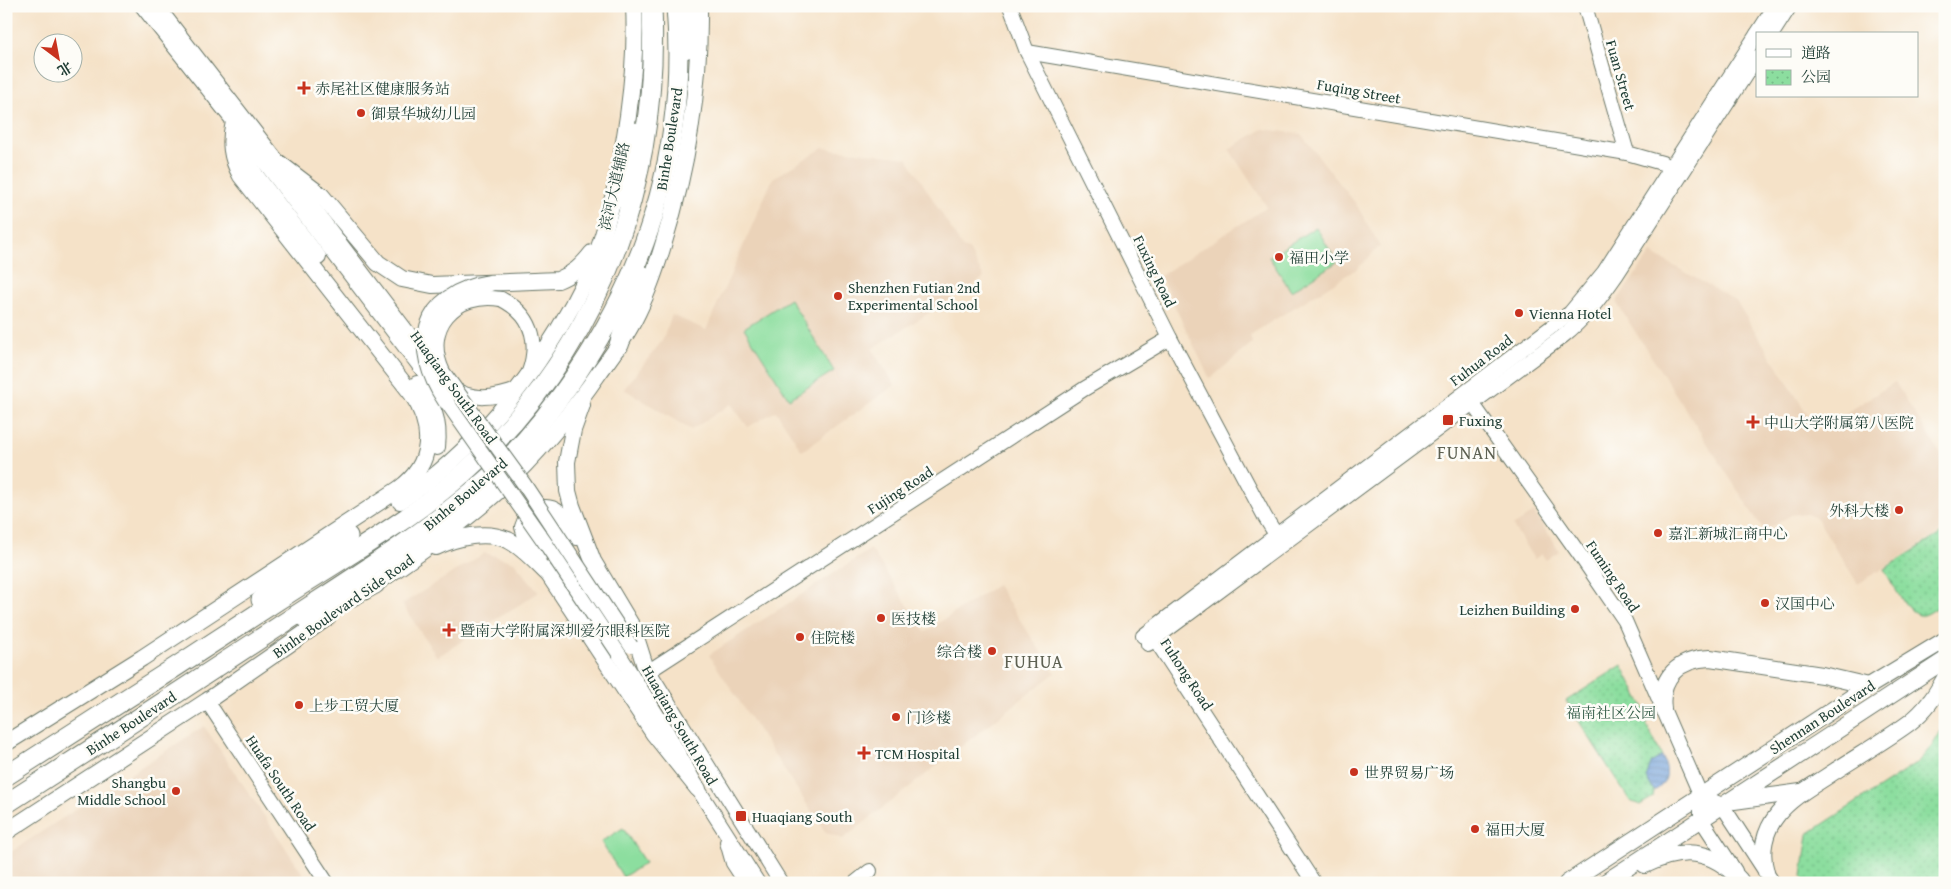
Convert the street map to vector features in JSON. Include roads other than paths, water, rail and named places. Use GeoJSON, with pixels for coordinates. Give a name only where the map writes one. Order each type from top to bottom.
{"type":"FeatureCollection","features":[{"type":"Feature","properties":{"kind":"highway","name":"Binhe Boulevard"},"geometry":{"type":"LineString","coordinates":[[6,776],[205,649],[428,502],[478,460],[520,415],[540,390],[580,328],[596,298],[624,229],[642,160],[651,90],[652,6]]}},
{"type":"Feature","properties":{"kind":"highway","name":"Binhe Boulevard"},"geometry":{"type":"LineString","coordinates":[[6,804],[422,531],[487,478],[514,453],[564,393],[596,343],[631,277],[656,212],[673,131],[678,79],[676,6]]}},
{"type":"Feature","properties":{"kind":"highway"},"geometry":{"type":"LineString","coordinates":[[678,79],[695,6]]}},
{"type":"Feature","properties":{"kind":"highway"},"geometry":{"type":"LineString","coordinates":[[614,200],[651,90]]}},
{"type":"Feature","properties":{"kind":"highway"},"geometry":{"type":"LineString","coordinates":[[619,345],[642,276],[656,212]]}},
{"type":"Feature","properties":{"kind":"highway"},"geometry":{"type":"LineString","coordinates":[[205,649],[276,587],[348,536]]}},
{"type":"Feature","properties":{"kind":"highway"},"geometry":{"type":"LineString","coordinates":[[221,664],[375,584]]}},
{"type":"Feature","properties":{"kind":"main road","name":"Huaqiang South Road"},"geometry":{"type":"LineString","coordinates":[[142,6],[322,236],[446,401],[548,547],[625,650],[647,668],[781,883]]}},
{"type":"Feature","properties":{"kind":"main road","name":"Huaqiang South Road"},"geometry":{"type":"LineString","coordinates":[[157,6],[442,378],[453,389],[464,394],[484,398],[500,396],[517,390]]}},
{"type":"Feature","properties":{"kind":"main road","name":"滨河大道辅路"},"geometry":{"type":"LineString","coordinates":[[528,377],[572,305],[594,261],[614,200],[634,72],[634,6]]}},
{"type":"Feature","properties":{"kind":"main road","name":"Binhe Boulevard Side Road"},"geometry":{"type":"LineString","coordinates":[[6,832],[206,701],[407,562],[498,491],[542,446],[590,387],[634,321],[646,296],[669,226],[689,143],[696,93],[699,6]]}},
{"type":"Feature","properties":{"kind":"main road","name":"Fuxing Road"},"geometry":{"type":"LineString","coordinates":[[1010,6],[1027,52],[1170,338],[1279,540]]}},
{"type":"Feature","properties":{"kind":"main road","name":"Fuan Street"},"geometry":{"type":"LineString","coordinates":[[1585,6],[1627,153]]}},
{"type":"Feature","properties":{"kind":"main road","name":"Fuhua Road"},"geometry":{"type":"LineString","coordinates":[[1758,32],[1775,6]]}},
{"type":"Feature","properties":{"kind":"main road"},"geometry":{"type":"LineString","coordinates":[[1773,32],[1790,6]]}},
{"type":"Feature","properties":{"kind":"main road","name":"Fuhua Road"},"geometry":{"type":"LineString","coordinates":[[1677,171],[1756,36]]}},
{"type":"Feature","properties":{"kind":"main road","name":"Fuqing Street"},"geometry":{"type":"LineString","coordinates":[[1027,52],[1627,153],[1656,161],[1677,171]]}},
{"type":"Feature","properties":{"kind":"main road","name":"Fuhua Road"},"geometry":{"type":"LineString","coordinates":[[1149,640],[1468,398],[1578,305],[1677,171],[1756,58]]}},
{"type":"Feature","properties":{"kind":"main road"},"geometry":{"type":"LineString","coordinates":[[234,122],[242,150],[256,176],[431,403],[438,425],[437,448],[429,472],[348,536],[265,577]]}},
{"type":"Feature","properties":{"kind":"main road"},"geometry":{"type":"LineString","coordinates":[[279,163],[325,199],[370,255],[392,274],[411,282],[432,285],[551,281],[570,275],[581,267],[603,236]]}},
{"type":"Feature","properties":{"kind":"main road"},"geometry":{"type":"LineString","coordinates":[[446,401],[434,380],[426,360],[425,350],[428,329],[433,316],[447,300],[466,288],[498,283]]}},
{"type":"Feature","properties":{"kind":"main road","name":"Huaqiang South Road"},"geometry":{"type":"LineString","coordinates":[[528,377],[533,353],[531,331],[527,320],[520,311],[501,299],[488,297],[468,301],[451,311],[440,326],[437,334],[436,355],[442,372],[524,484],[625,650],[698,789],[758,883]]}},
{"type":"Feature","properties":{"kind":"main road","name":"Fujing Road"},"geometry":{"type":"LineString","coordinates":[[647,668],[1084,389],[1170,338]]}},
{"type":"Feature","properties":{"kind":"main road"},"geometry":{"type":"LineString","coordinates":[[6,743],[265,577],[406,491],[464,450],[528,377]]}},
{"type":"Feature","properties":{"kind":"main road"},"geometry":{"type":"LineString","coordinates":[[590,387],[573,430],[569,447],[567,477],[572,506],[593,561]]}},
{"type":"Feature","properties":{"kind":"main road","name":"Fuming Road"},"geometry":{"type":"LineString","coordinates":[[1468,398],[1620,614],[1633,638],[1701,796]]}},
{"type":"Feature","properties":{"kind":"main road"},"geometry":{"type":"LineString","coordinates":[[647,668],[633,628],[593,561],[561,514],[556,510],[544,508],[530,515],[525,521],[524,532],[549,575],[654,734],[698,789]]}},
{"type":"Feature","properties":{"kind":"main road"},"geometry":{"type":"LineString","coordinates":[[407,562],[443,544],[473,536],[486,536],[507,540],[518,547],[549,575]]}},
{"type":"Feature","properties":{"kind":"main road","name":"Fuhong Road"},"geometry":{"type":"LineString","coordinates":[[1149,640],[1303,883]]}},
{"type":"Feature","properties":{"kind":"main road","name":"Fuhong Road"},"geometry":{"type":"LineString","coordinates":[[1149,640],[1314,883]]}},
{"type":"Feature","properties":{"kind":"main road","name":"Shennan Boulevard"},"geometry":{"type":"LineString","coordinates":[[1567,883],[1869,686],[1945,640]]}},
{"type":"Feature","properties":{"kind":"main road"},"geometry":{"type":"LineString","coordinates":[[1663,709],[1663,691],[1669,676],[1675,669],[1685,663],[1698,659],[1710,658],[1822,675],[1869,686]]}},
{"type":"Feature","properties":{"kind":"main road","name":"Shennan Boulevard"},"geometry":{"type":"LineString","coordinates":[[1610,878],[1945,660]]}},
{"type":"Feature","properties":{"kind":"main road"},"geometry":{"type":"LineString","coordinates":[[1769,877],[1763,854],[1764,844],[1771,824],[1786,806],[1804,791],[1910,722],[1929,704],[1945,678]]}},
{"type":"Feature","properties":{"kind":"main road","name":"Huafa South Road"},"geometry":{"type":"LineString","coordinates":[[206,701],[328,883]]}},
{"type":"Feature","properties":{"kind":"main road"},"geometry":{"type":"LineString","coordinates":[[1722,805],[1746,798],[1804,791]]}},
{"type":"Feature","properties":{"kind":"main road"},"geometry":{"type":"LineString","coordinates":[[1741,881],[1701,819],[1701,796],[1722,805],[1769,877]]}},
{"type":"Feature","properties":{"kind":"main road"},"geometry":{"type":"LineString","coordinates":[[727,834],[727,846],[731,858],[746,883]]}},
{"type":"Feature","properties":{"kind":"main road"},"geometry":{"type":"LineString","coordinates":[[1610,878],[1663,857],[1690,853],[1714,859],[1731,870],[1741,881]]}},
{"type":"Feature","properties":{"kind":"main road"},"geometry":{"type":"LineString","coordinates":[[855,883],[870,871]]}},
{"type":"Feature","properties":{"kind":"water"},"geometry":{"type":"Polygon","coordinates":[[[1662,756],[1666,766],[1666,776],[1663,784],[1654,791],[1646,778],[1651,763],[1662,756]]]}},
{"type":"Feature","properties":{"kind":"place","name":"赤尾社区健康服务站"},"geometry":{"type":"Point","coordinates":[304,88]}},
{"type":"Feature","properties":{"kind":"place","name":"御景华城幼儿园"},"geometry":{"type":"Point","coordinates":[361,113]}},
{"type":"Feature","properties":{"kind":"place","name":"福田小学"},"geometry":{"type":"Point","coordinates":[1279,257]}},
{"type":"Feature","properties":{"kind":"place","name":"Shenzhen Futian 2nd Experimental School"},"geometry":{"type":"Point","coordinates":[838,296]}},
{"type":"Feature","properties":{"kind":"place","name":"Vienna Hotel"},"geometry":{"type":"Point","coordinates":[1519,313]}},
{"type":"Feature","properties":{"kind":"place","name":"Fuxing"},"geometry":{"type":"Point","coordinates":[1448,420]}},
{"type":"Feature","properties":{"kind":"place","name":"中山大学附属第八医院"},"geometry":{"type":"Point","coordinates":[1753,422]}},
{"type":"Feature","properties":{"kind":"place","name":"外科大楼"},"geometry":{"type":"Point","coordinates":[1899,510]}},
{"type":"Feature","properties":{"kind":"place","name":"嘉汇新城汇商中心"},"geometry":{"type":"Point","coordinates":[1658,533]}},
{"type":"Feature","properties":{"kind":"place","name":"汉国中心"},"geometry":{"type":"Point","coordinates":[1765,603]}},
{"type":"Feature","properties":{"kind":"place","name":"Leizhen Building"},"geometry":{"type":"Point","coordinates":[1575,609]}},
{"type":"Feature","properties":{"kind":"place","name":"医技楼"},"geometry":{"type":"Point","coordinates":[881,618]}},
{"type":"Feature","properties":{"kind":"place","name":"暨南大学附属深圳爱尔眼科医院"},"geometry":{"type":"Point","coordinates":[449,630]}},
{"type":"Feature","properties":{"kind":"place","name":"住院楼"},"geometry":{"type":"Point","coordinates":[800,637]}},
{"type":"Feature","properties":{"kind":"place","name":"综合楼"},"geometry":{"type":"Point","coordinates":[992,651]}},
{"type":"Feature","properties":{"kind":"place","name":"上步工贸大厦"},"geometry":{"type":"Point","coordinates":[299,705]}},
{"type":"Feature","properties":{"kind":"place","name":"门诊楼"},"geometry":{"type":"Point","coordinates":[896,717]}},
{"type":"Feature","properties":{"kind":"place","name":"TCM Hospital"},"geometry":{"type":"Point","coordinates":[864,753]}},
{"type":"Feature","properties":{"kind":"place","name":"世界贸易广场"},"geometry":{"type":"Point","coordinates":[1354,772]}},
{"type":"Feature","properties":{"kind":"place","name":"Shangbu Middle School"},"geometry":{"type":"Point","coordinates":[176,791]}},
{"type":"Feature","properties":{"kind":"place","name":"Huaqiang South"},"geometry":{"type":"Point","coordinates":[741,816]}},
{"type":"Feature","properties":{"kind":"place","name":"福田大厦"},"geometry":{"type":"Point","coordinates":[1475,829]}},
{"type":"Feature","properties":{"kind":"district","name":"FUNAN"},"geometry":{"type":"Point","coordinates":[1467,452]}},
{"type":"Feature","properties":{"kind":"district","name":"FUHUA"},"geometry":{"type":"Point","coordinates":[1034,661]}},
{"type":"Feature","properties":{"kind":"park label","name":"福南社区公园"},"geometry":{"type":"Point","coordinates":[1611,712]}}]}
